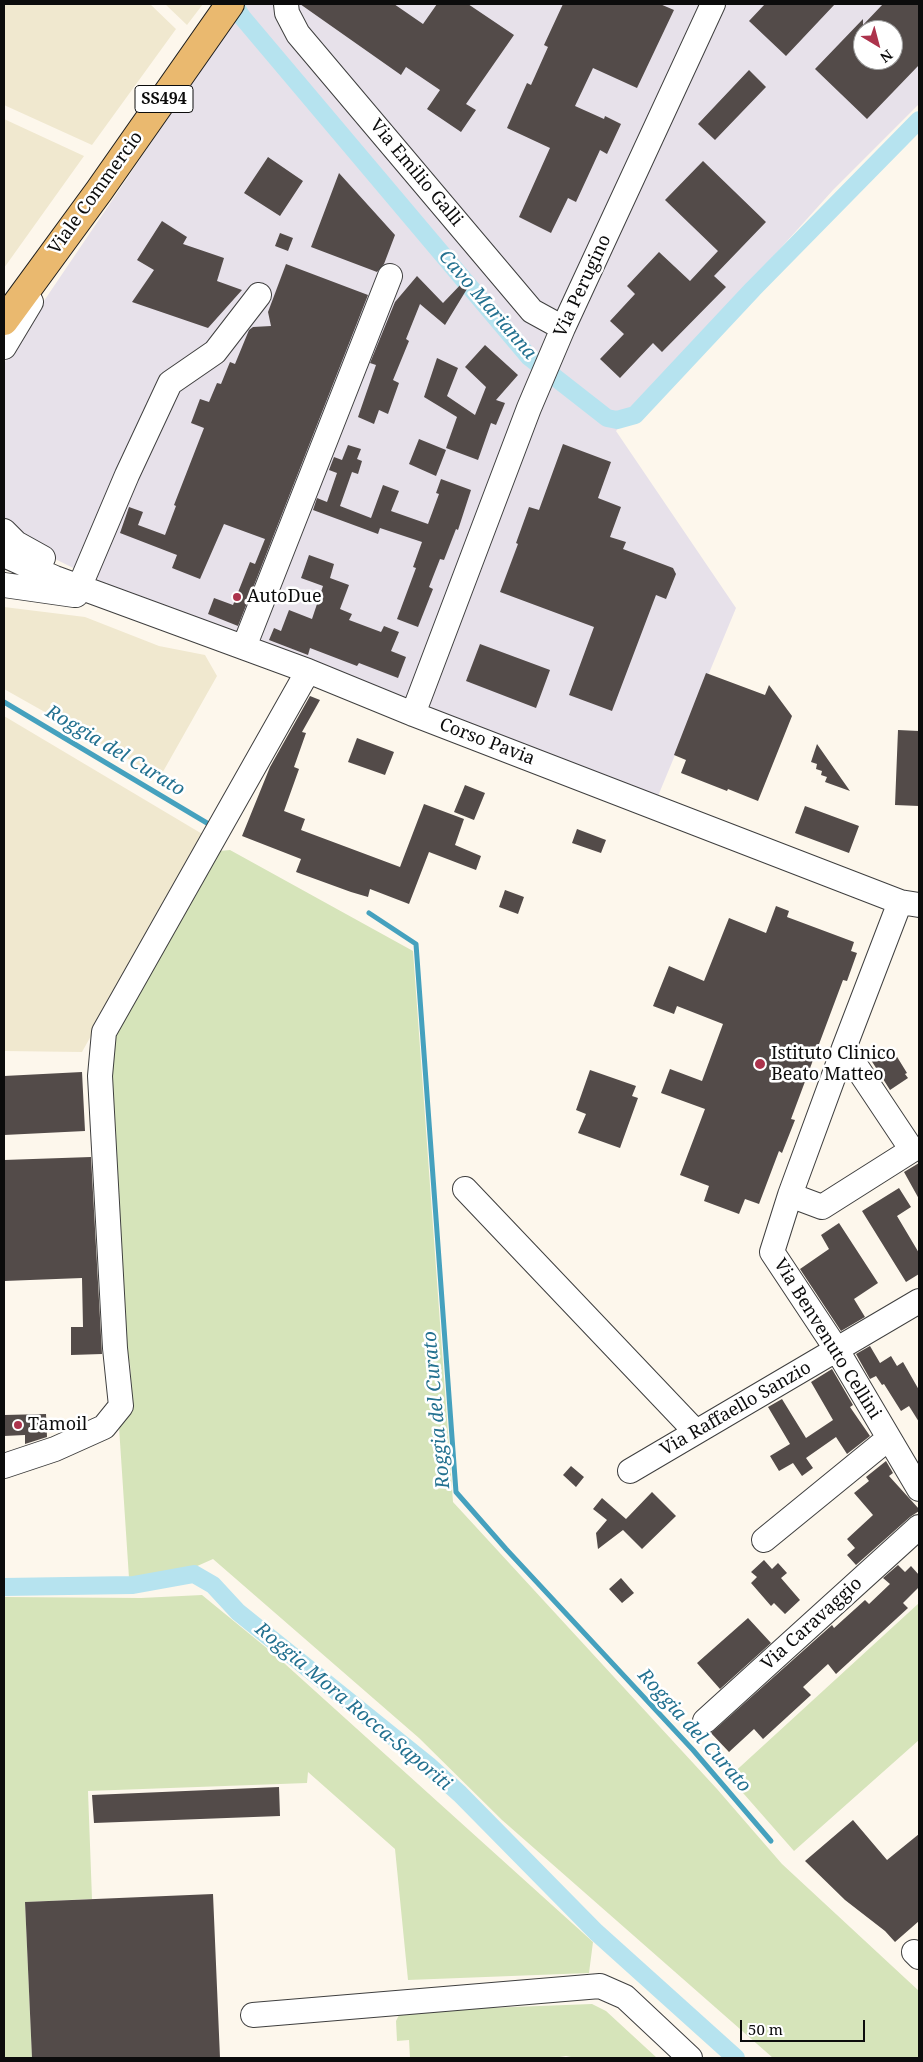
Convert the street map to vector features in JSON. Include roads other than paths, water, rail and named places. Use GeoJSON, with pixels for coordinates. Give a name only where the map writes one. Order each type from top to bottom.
{"type":"FeatureCollection","features":[{"type":"Feature","properties":{"kind":"main road","name":"Viale Commercio"},"geometry":{"type":"LineString","coordinates":[[4,320],[99,191],[229,5]]}},
{"type":"Feature","properties":{"kind":"main road"},"geometry":{"type":"LineString","coordinates":[[4,301],[99,191]]}},
{"type":"Feature","properties":{"kind":"main road","name":"Viale Commercio"},"geometry":{"type":"LineString","coordinates":[[4,327],[31,284]]}},
{"type":"Feature","properties":{"kind":"street","name":"Via Emilio Galli"},"geometry":{"type":"LineString","coordinates":[[286,4],[287,13],[298,34],[532,311],[563,328]]}},
{"type":"Feature","properties":{"kind":"street","name":"Via Perugino"},"geometry":{"type":"LineString","coordinates":[[413,714],[545,370],[713,4]]}},
{"type":"Feature","properties":{"kind":"street"},"geometry":{"type":"LineString","coordinates":[[4,347],[99,191]]}},
{"type":"Feature","properties":{"kind":"street"},"geometry":{"type":"LineString","coordinates":[[244,647],[390,276]]}},
{"type":"Feature","properties":{"kind":"street"},"geometry":{"type":"LineString","coordinates":[[80,588],[127,475],[170,383],[215,352],[259,296]]}},
{"type":"Feature","properties":{"kind":"street"},"geometry":{"type":"LineString","coordinates":[[4,531],[16,543],[80,588]]}},
{"type":"Feature","properties":{"kind":"street"},"geometry":{"type":"LineString","coordinates":[[4,555],[80,588]]}},
{"type":"Feature","properties":{"kind":"street"},"geometry":{"type":"LineString","coordinates":[[4,569],[55,578]]}},
{"type":"Feature","properties":{"kind":"street"},"geometry":{"type":"LineString","coordinates":[[4,585],[80,588]]}},
{"type":"Feature","properties":{"kind":"street","name":"Corso Pavia"},"geometry":{"type":"LineString","coordinates":[[80,588],[308,671],[413,714],[910,904]]}},
{"type":"Feature","properties":{"kind":"street"},"geometry":{"type":"LineString","coordinates":[[4,1466],[55,1449],[104,1427],[121,1406],[115,1348],[100,1076],[104,1032],[308,671]]}},
{"type":"Feature","properties":{"kind":"street","name":"Via Benvenuto Cellini"},"geometry":{"type":"LineString","coordinates":[[910,904],[844,1048],[790,1195],[772,1252],[837,1350],[919,1489]]}},
{"type":"Feature","properties":{"kind":"street"},"geometry":{"type":"LineString","coordinates":[[790,1195],[822,1207],[912,1150],[844,1048]]}},
{"type":"Feature","properties":{"kind":"street"},"geometry":{"type":"LineString","coordinates":[[465,1189],[696,1432]]}},
{"type":"Feature","properties":{"kind":"street","name":"Via Raffaello Sanzio"},"geometry":{"type":"LineString","coordinates":[[630,1471],[919,1301]]}},
{"type":"Feature","properties":{"kind":"street"},"geometry":{"type":"LineString","coordinates":[[764,1540],[889,1438]]}},
{"type":"Feature","properties":{"kind":"street","name":"Via Caravaggio"},"geometry":{"type":"LineString","coordinates":[[705,1721],[919,1527]]}},
{"type":"Feature","properties":{"kind":"street"},"geometry":{"type":"LineString","coordinates":[[253,2015],[600,1986],[625,1997],[690,2058]]}},
{"type":"Feature","properties":{"kind":"waterway","name":"Cavo Marianna"},"geometry":{"type":"LineString","coordinates":[[234,4],[242,17],[529,357],[607,418],[617,420],[635,415],[753,289],[919,120]]}},
{"type":"Feature","properties":{"kind":"waterway","name":"Roggia del Curato"},"geometry":{"type":"LineString","coordinates":[[4,702],[212,826]]}},
{"type":"Feature","properties":{"kind":"waterway","name":"Roggia del Curato"},"geometry":{"type":"LineString","coordinates":[[369,913],[416,944],[456,1492],[506,1549],[693,1750],[771,1841]]}},
{"type":"Feature","properties":{"kind":"waterway","name":"Roggia Mora Rocca-Saporiti"},"geometry":{"type":"LineString","coordinates":[[4,1587],[133,1585],[194,1574],[213,1585],[238,1612],[428,1765],[460,1794],[596,1932],[736,2058]]}},
{"type":"Feature","properties":{"kind":"place","name":"AutoDue"},"geometry":{"type":"Point","coordinates":[237,597]}},
{"type":"Feature","properties":{"kind":"place","name":"Istituto Clinico Beato Matteo"},"geometry":{"type":"Point","coordinates":[760,1064]}},
{"type":"Feature","properties":{"kind":"place","name":"Tamoil"},"geometry":{"type":"Point","coordinates":[18,1425]}}]}
